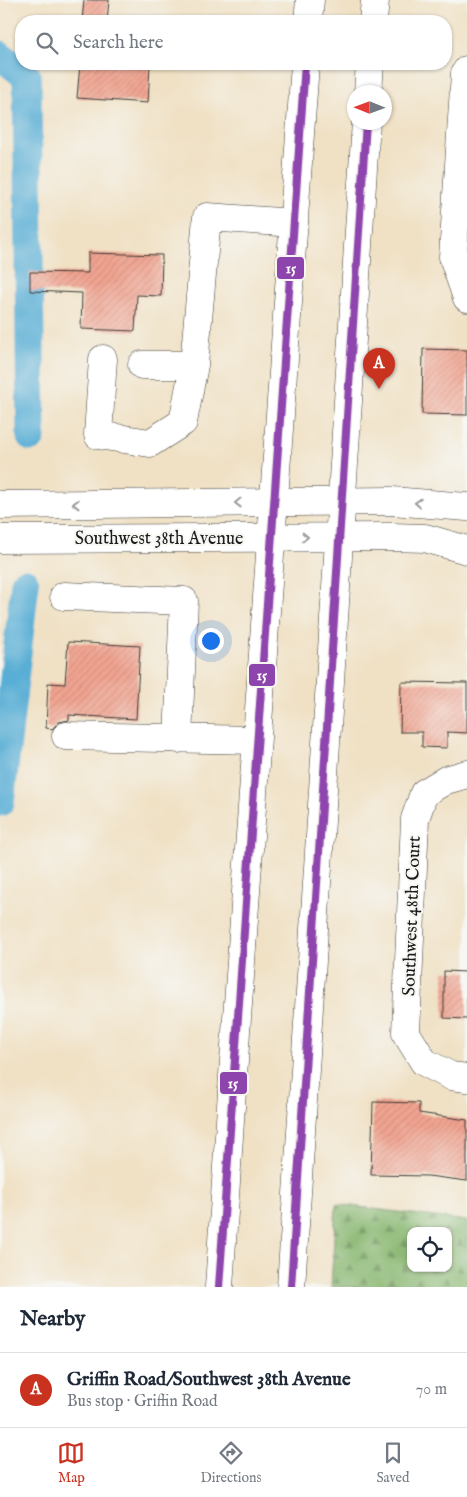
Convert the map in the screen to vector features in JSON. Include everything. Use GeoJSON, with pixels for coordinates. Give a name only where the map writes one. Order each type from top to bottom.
{"type":"FeatureCollection","features":[{"type":"Feature","properties":{"kind":"main road"},"geometry":{"type":"LineString","coordinates":[[309,15],[310,0]]}},
{"type":"Feature","properties":{"kind":"main road"},"geometry":{"type":"LineString","coordinates":[[374,15],[375,0]]}},
{"type":"Feature","properties":{"kind":"main road"},"geometry":{"type":"LineString","coordinates":[[219,1287],[305,70]]}},
{"type":"Feature","properties":{"kind":"main road"},"geometry":{"type":"LineString","coordinates":[[368,85],[370,70]]}},
{"type":"Feature","properties":{"kind":"main road"},"geometry":{"type":"LineString","coordinates":[[466,298],[453,257],[465,72],[467,70]]}},
{"type":"Feature","properties":{"kind":"main road"},"geometry":{"type":"LineString","coordinates":[[291,1287],[365,130]]}},
{"type":"Feature","properties":{"kind":"main road"},"geometry":{"type":"LineString","coordinates":[[103,359],[98,435],[150,443],[183,422],[194,365],[206,217],[294,223]]}},
{"type":"Feature","properties":{"kind":"main road"},"geometry":{"type":"LineString","coordinates":[[142,365],[194,365]]}},
{"type":"Feature","properties":{"kind":"main road","name":"Southwest 38th Avenue"},"geometry":{"type":"LineString","coordinates":[[0,505],[392,501],[467,507]]}},
{"type":"Feature","properties":{"kind":"main road","name":"Southwest 38th Avenue"},"geometry":{"type":"LineString","coordinates":[[0,539],[426,538],[467,550]]}},
{"type":"Feature","properties":{"kind":"main road"},"geometry":{"type":"LineString","coordinates":[[64,596],[184,601],[178,739]]}},
{"type":"Feature","properties":{"kind":"main road"},"geometry":{"type":"LineString","coordinates":[[66,736],[256,740]]}},
{"type":"Feature","properties":{"kind":"main road","name":"Southwest 48th Court"},"geometry":{"type":"LineString","coordinates":[[457,777],[424,793],[415,818],[406,1033],[424,1062],[451,1076],[467,1078]]}},
{"type":"Feature","properties":{"kind":"green space"},"geometry":{"type":"Polygon","coordinates":[[[336,1204],[467,1221],[467,1287],[331,1287],[336,1204]]]}},
{"type":"Feature","properties":{"kind":"building"},"geometry":{"type":"Polygon","coordinates":[[[84,0],[109,0],[108,15],[83,15],[84,0]]]}},
{"type":"Feature","properties":{"kind":"building"},"geometry":{"type":"Polygon","coordinates":[[[79,70],[150,70],[148,103],[77,98],[79,70]]]}},
{"type":"Feature","properties":{"kind":"building"},"geometry":{"type":"Polygon","coordinates":[[[88,253],[162,255],[161,296],[137,295],[135,331],[81,329],[82,293],[30,291],[30,272],[88,273],[88,253]]]}},
{"type":"Feature","properties":{"kind":"building"},"geometry":{"type":"Polygon","coordinates":[[[423,349],[467,350],[467,415],[422,414],[423,349]]]}},
{"type":"Feature","properties":{"kind":"building"},"geometry":{"type":"Polygon","coordinates":[[[68,642],[140,646],[136,719],[69,715],[69,720],[59,722],[52,729],[46,728],[48,683],[65,684],[68,642]]]}},
{"type":"Feature","properties":{"kind":"building"},"geometry":{"type":"Polygon","coordinates":[[[401,682],[467,683],[467,733],[447,732],[447,748],[422,747],[422,732],[400,732],[401,682]]]}},
{"type":"Feature","properties":{"kind":"building"},"geometry":{"type":"Polygon","coordinates":[[[444,971],[467,972],[467,1019],[444,1018],[444,971]]]}},
{"type":"Feature","properties":{"kind":"building"},"geometry":{"type":"Polygon","coordinates":[[[373,1102],[419,1103],[419,1113],[467,1120],[467,1181],[428,1176],[371,1175],[373,1102]]]}},
{"type":"Feature","properties":{"kind":"waterway"},"geometry":{"type":"LineString","coordinates":[[0,55],[15,67]]}},
{"type":"Feature","properties":{"kind":"waterway"},"geometry":{"type":"LineString","coordinates":[[18,70],[27,77],[31,437]]}},
{"type":"Feature","properties":{"kind":"waterway"},"geometry":{"type":"LineString","coordinates":[[0,802],[25,583]]}},
{"type":"Feature","properties":{"kind":"transit line","name":"15"},"geometry":{"type":"LineString","coordinates":[[219,1287],[305,70]]}},
{"type":"Feature","properties":{"kind":"transit line","name":"15"},"geometry":{"type":"LineString","coordinates":[[291,1287],[365,130]]}},
{"type":"Feature","properties":{"kind":"place","name":"Griffin Road/Southwest 38th Avenue"},"geometry":{"type":"Point","coordinates":[379,389]}}]}
